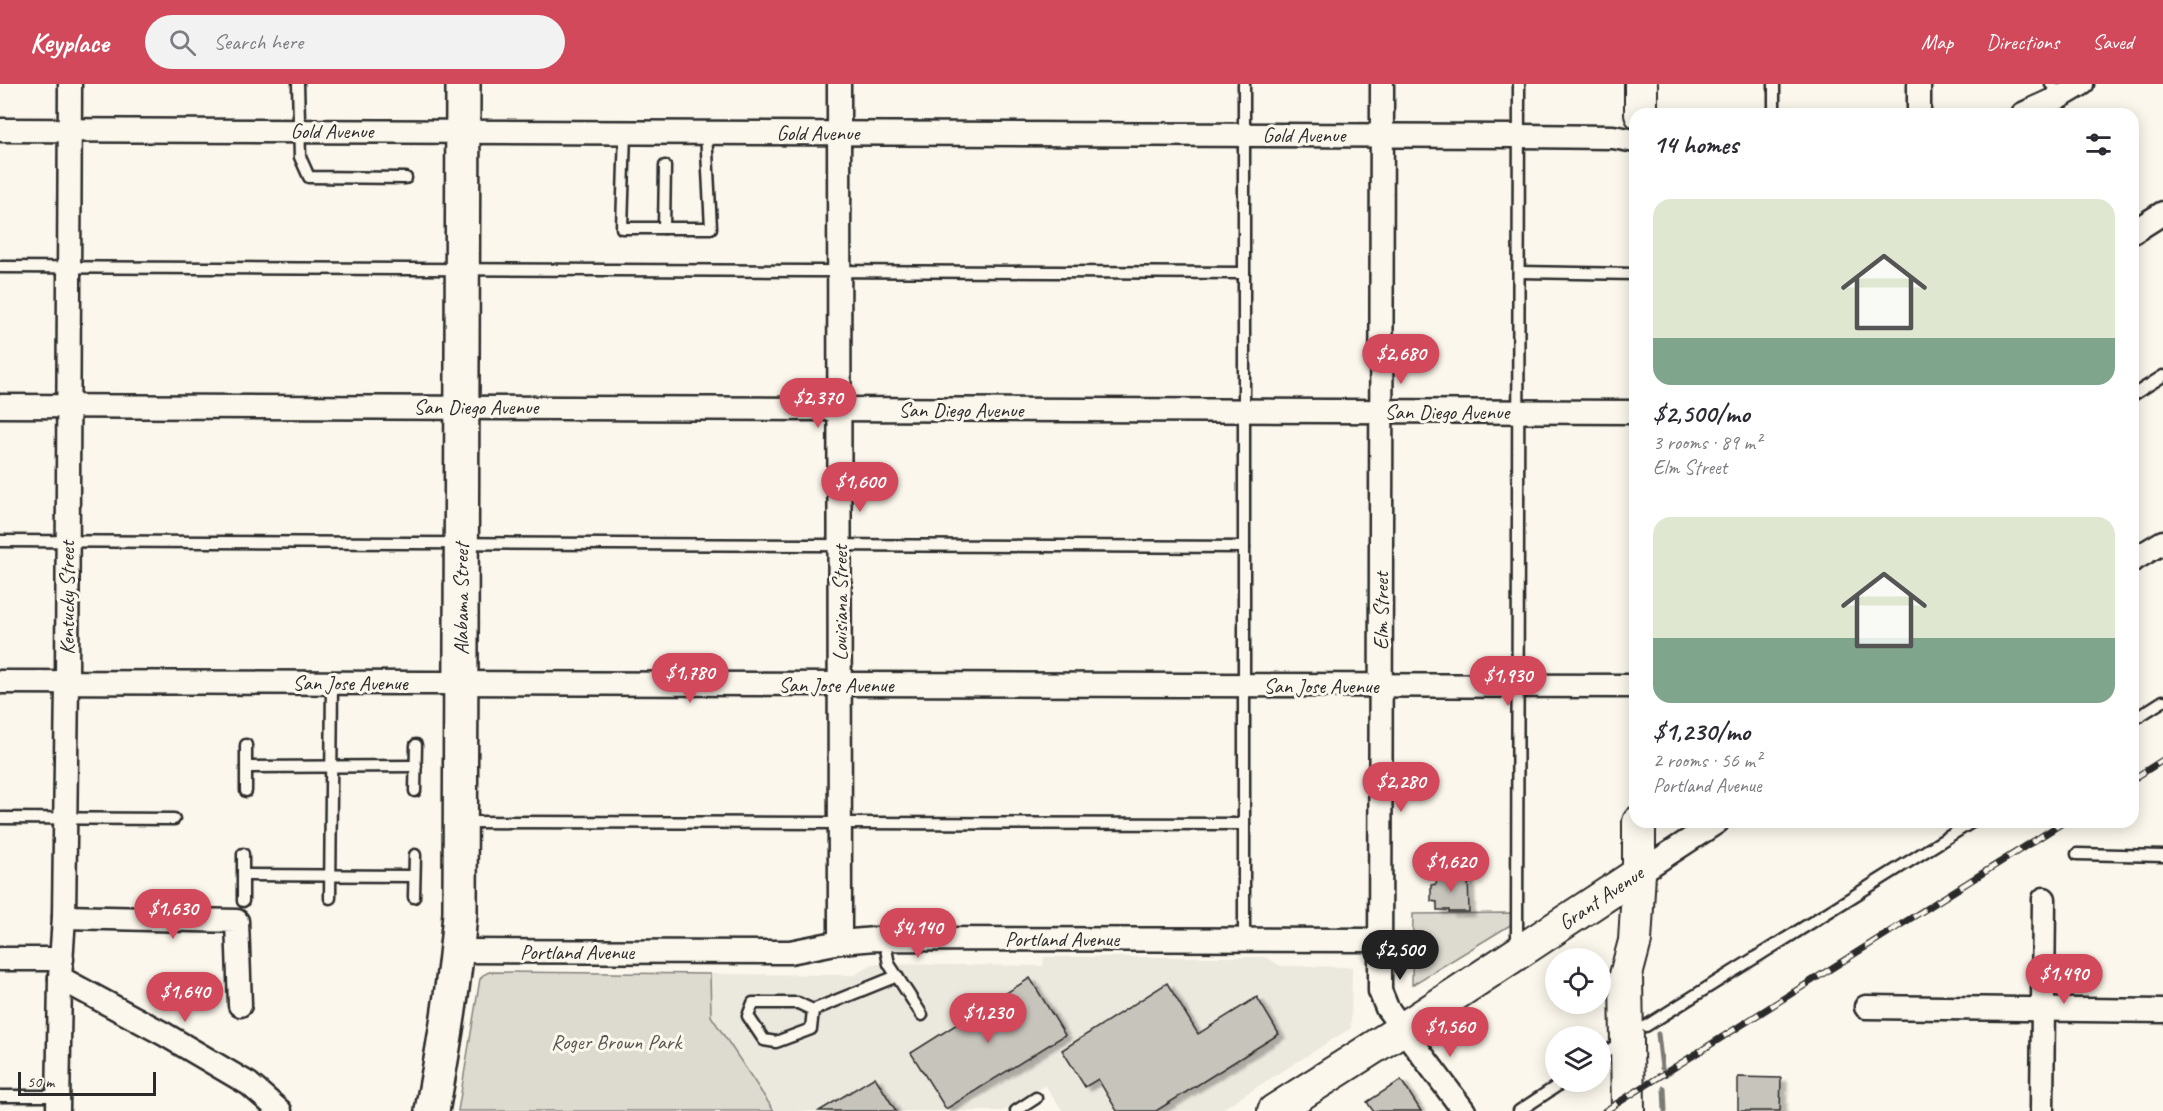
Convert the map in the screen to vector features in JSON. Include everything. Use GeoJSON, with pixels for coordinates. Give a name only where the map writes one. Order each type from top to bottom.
{"type":"FeatureCollection","features":[{"type":"Feature","properties":{"kind":"main road","name":"Alabama Street"},"geometry":{"type":"LineString","coordinates":[[432,1111],[446,1038],[460,913],[463,84]]}},
{"type":"Feature","properties":{"kind":"main road"},"geometry":{"type":"LineString","coordinates":[[1641,84],[1641,108]]}},
{"type":"Feature","properties":{"kind":"main road"},"geometry":{"type":"LineString","coordinates":[[1639,828],[1635,941],[1626,975],[1648,1111]]}},
{"type":"Feature","properties":{"kind":"main road","name":"Grant Avenue"},"geometry":{"type":"LineString","coordinates":[[1274,1111],[1639,873]]}},
{"type":"Feature","properties":{"kind":"main road"},"geometry":{"type":"LineString","coordinates":[[1628,1111],[1636,1033]]}},
{"type":"Feature","properties":{"kind":"street","name":"Kentucky Street"},"geometry":{"type":"LineString","coordinates":[[58,1103],[67,682],[70,84]]}},
{"type":"Feature","properties":{"kind":"street","name":"Louisiana Street"},"geometry":{"type":"LineString","coordinates":[[839,84],[840,942]]}},
{"type":"Feature","properties":{"kind":"street","name":"Elm Street"},"geometry":{"type":"LineString","coordinates":[[1382,84],[1380,991],[1382,1001],[1464,1111]]}},
{"type":"Feature","properties":{"kind":"street"},"geometry":{"type":"LineString","coordinates":[[1918,108],[1919,84]]}},
{"type":"Feature","properties":{"kind":"street"},"geometry":{"type":"LineString","coordinates":[[2032,108],[2056,91],[2082,84]]}},
{"type":"Feature","properties":{"kind":"street","name":"Gold Avenue"},"geometry":{"type":"LineString","coordinates":[[0,130],[1382,135],[1613,137],[1629,140]]}},
{"type":"Feature","properties":{"kind":"street"},"geometry":{"type":"LineString","coordinates":[[2139,228],[2163,213]]}},
{"type":"Feature","properties":{"kind":"street","name":"San Diego Avenue"},"geometry":{"type":"LineString","coordinates":[[0,406],[1629,412]]}},
{"type":"Feature","properties":{"kind":"street"},"geometry":{"type":"LineString","coordinates":[[2139,556],[2163,542]]}},
{"type":"Feature","properties":{"kind":"street","name":"San Jose Avenue"},"geometry":{"type":"LineString","coordinates":[[0,682],[1629,686]]}},
{"type":"Feature","properties":{"kind":"street","name":"Grant Avenue"},"geometry":{"type":"LineString","coordinates":[[1639,873],[1708,828]]}},
{"type":"Feature","properties":{"kind":"street"},"geometry":{"type":"LineString","coordinates":[[2042,1111],[2044,899]]}},
{"type":"Feature","properties":{"kind":"street"},"geometry":{"type":"LineString","coordinates":[[63,917],[237,921],[240,1005]]}},
{"type":"Feature","properties":{"kind":"street","name":"Portland Avenue"},"geometry":{"type":"LineString","coordinates":[[457,951],[790,952],[840,942],[884,939],[1380,940]]}},
{"type":"Feature","properties":{"kind":"street"},"geometry":{"type":"LineString","coordinates":[[0,958],[61,969],[240,1079],[280,1111]]}},
{"type":"Feature","properties":{"kind":"street"},"geometry":{"type":"LineString","coordinates":[[1866,1007],[2163,1011]]}},
{"type":"Feature","properties":{"kind":"lane"},"geometry":{"type":"LineString","coordinates":[[298,84],[300,158],[309,177],[406,178]]}},
{"type":"Feature","properties":{"kind":"lane"},"geometry":{"type":"LineString","coordinates":[[1244,84],[1244,939]]}},
{"type":"Feature","properties":{"kind":"lane"},"geometry":{"type":"LineString","coordinates":[[1517,954],[1520,84]]}},
{"type":"Feature","properties":{"kind":"lane"},"geometry":{"type":"LineString","coordinates":[[1774,84],[1774,108]]}},
{"type":"Feature","properties":{"kind":"lane"},"geometry":{"type":"LineString","coordinates":[[625,132],[622,228],[711,228],[706,132]]}},
{"type":"Feature","properties":{"kind":"lane"},"geometry":{"type":"LineString","coordinates":[[664,166],[664,228]]}},
{"type":"Feature","properties":{"kind":"lane"},"geometry":{"type":"LineString","coordinates":[[0,267],[1244,273]]}},
{"type":"Feature","properties":{"kind":"lane"},"geometry":{"type":"LineString","coordinates":[[1519,272],[1629,274]]}},
{"type":"Feature","properties":{"kind":"lane"},"geometry":{"type":"LineString","coordinates":[[2139,390],[2163,376]]}},
{"type":"Feature","properties":{"kind":"lane"},"geometry":{"type":"LineString","coordinates":[[0,541],[1244,547]]}},
{"type":"Feature","properties":{"kind":"lane"},"geometry":{"type":"LineString","coordinates":[[330,898],[332,683]]}},
{"type":"Feature","properties":{"kind":"lane"},"geometry":{"type":"LineString","coordinates":[[2139,716],[2163,701]]}},
{"type":"Feature","properties":{"kind":"lane"},"geometry":{"type":"LineString","coordinates":[[246,745],[246,791]]}},
{"type":"Feature","properties":{"kind":"lane"},"geometry":{"type":"LineString","coordinates":[[415,791],[416,746]]}},
{"type":"Feature","properties":{"kind":"lane"},"geometry":{"type":"LineString","coordinates":[[246,767],[416,766]]}},
{"type":"Feature","properties":{"kind":"lane"},"geometry":{"type":"LineString","coordinates":[[0,818],[174,819]]}},
{"type":"Feature","properties":{"kind":"lane"},"geometry":{"type":"LineString","coordinates":[[460,822],[1244,824]]}},
{"type":"Feature","properties":{"kind":"lane"},"geometry":{"type":"LineString","coordinates":[[1611,1049],[1962,828]]}},
{"type":"Feature","properties":{"kind":"lane"},"geometry":{"type":"LineString","coordinates":[[243,855],[243,901]]}},
{"type":"Feature","properties":{"kind":"lane"},"geometry":{"type":"LineString","coordinates":[[414,897],[415,855]]}},
{"type":"Feature","properties":{"kind":"lane"},"geometry":{"type":"LineString","coordinates":[[2077,855],[2163,855]]}},
{"type":"Feature","properties":{"kind":"lane"},"geometry":{"type":"LineString","coordinates":[[243,875],[414,876]]}},
{"type":"Feature","properties":{"kind":"lane"},"geometry":{"type":"LineString","coordinates":[[884,939],[889,964],[922,1015]]}},
{"type":"Feature","properties":{"kind":"lane"},"geometry":{"type":"LineString","coordinates":[[813,1010],[811,1029],[776,1042],[764,1040],[748,1016],[753,1003],[798,1003],[813,1010],[897,976]]}},
{"type":"Feature","properties":{"kind":"lane"},"geometry":{"type":"LineString","coordinates":[[1519,1111],[1548,1092]]}},
{"type":"Feature","properties":{"kind":"lane"},"geometry":{"type":"LineString","coordinates":[[0,1096],[58,1103]]}},
{"type":"Feature","properties":{"kind":"lane"},"geometry":{"type":"LineString","coordinates":[[1016,1111],[1036,1098]]}},
{"type":"Feature","properties":{"kind":"shaded area"},"geometry":{"type":"Polygon","coordinates":[[[1044,957],[1265,957],[1281,966],[1352,967],[1351,1028],[1219,1111],[1063,1111],[1045,1085],[1003,1111],[774,1111],[711,1016],[710,974],[855,975],[872,964],[1043,966],[1044,957]]]}},
{"type":"Feature","properties":{"kind":"green space"},"geometry":{"type":"Polygon","coordinates":[[[1512,913],[1512,924],[1412,985],[1413,914],[1512,913]]]}},
{"type":"Feature","properties":{"kind":"green space","name":"Roger Brown Park"},"geometry":{"type":"Polygon","coordinates":[[[489,972],[710,974],[711,1016],[774,1111],[458,1111],[480,979],[489,972]]]}},
{"type":"Feature","properties":{"kind":"building"},"geometry":{"type":"Polygon","coordinates":[[[1444,874],[1468,875],[1469,912],[1437,910],[1437,902],[1431,901],[1431,885],[1436,884],[1437,877],[1443,877],[1444,874]]]}},
{"type":"Feature","properties":{"kind":"building"},"geometry":{"type":"Polygon","coordinates":[[[1030,978],[1065,1035],[946,1109],[911,1053],[1030,978]]]}},
{"type":"Feature","properties":{"kind":"building"},"geometry":{"type":"Polygon","coordinates":[[[1167,983],[1198,1034],[1257,997],[1279,1034],[1156,1111],[1117,1111],[1098,1079],[1085,1087],[1062,1050],[1167,983]]]}},
{"type":"Feature","properties":{"kind":"building"},"geometry":{"type":"Polygon","coordinates":[[[875,1077],[896,1111],[819,1111],[875,1077]]]}},
{"type":"Feature","properties":{"kind":"building"},"geometry":{"type":"Polygon","coordinates":[[[1738,1077],[1781,1078],[1780,1111],[1738,1111],[1738,1077]]]}},
{"type":"Feature","properties":{"kind":"building"},"geometry":{"type":"Polygon","coordinates":[[[1401,1080],[1421,1111],[1373,1111],[1367,1102],[1401,1080]]]}},
{"type":"Feature","properties":{"kind":"waterway"},"geometry":{"type":"LineString","coordinates":[[1658,1034],[1662,1068]]}},
{"type":"Feature","properties":{"kind":"waterway"},"geometry":{"type":"LineString","coordinates":[[1664,1088],[1665,1111]]}},
{"type":"Feature","properties":{"kind":"railway"},"geometry":{"type":"LineString","coordinates":[[2139,775],[2163,760]]}},
{"type":"Feature","properties":{"kind":"railway"},"geometry":{"type":"LineString","coordinates":[[1605,1111],[2054,828]]}}]}
